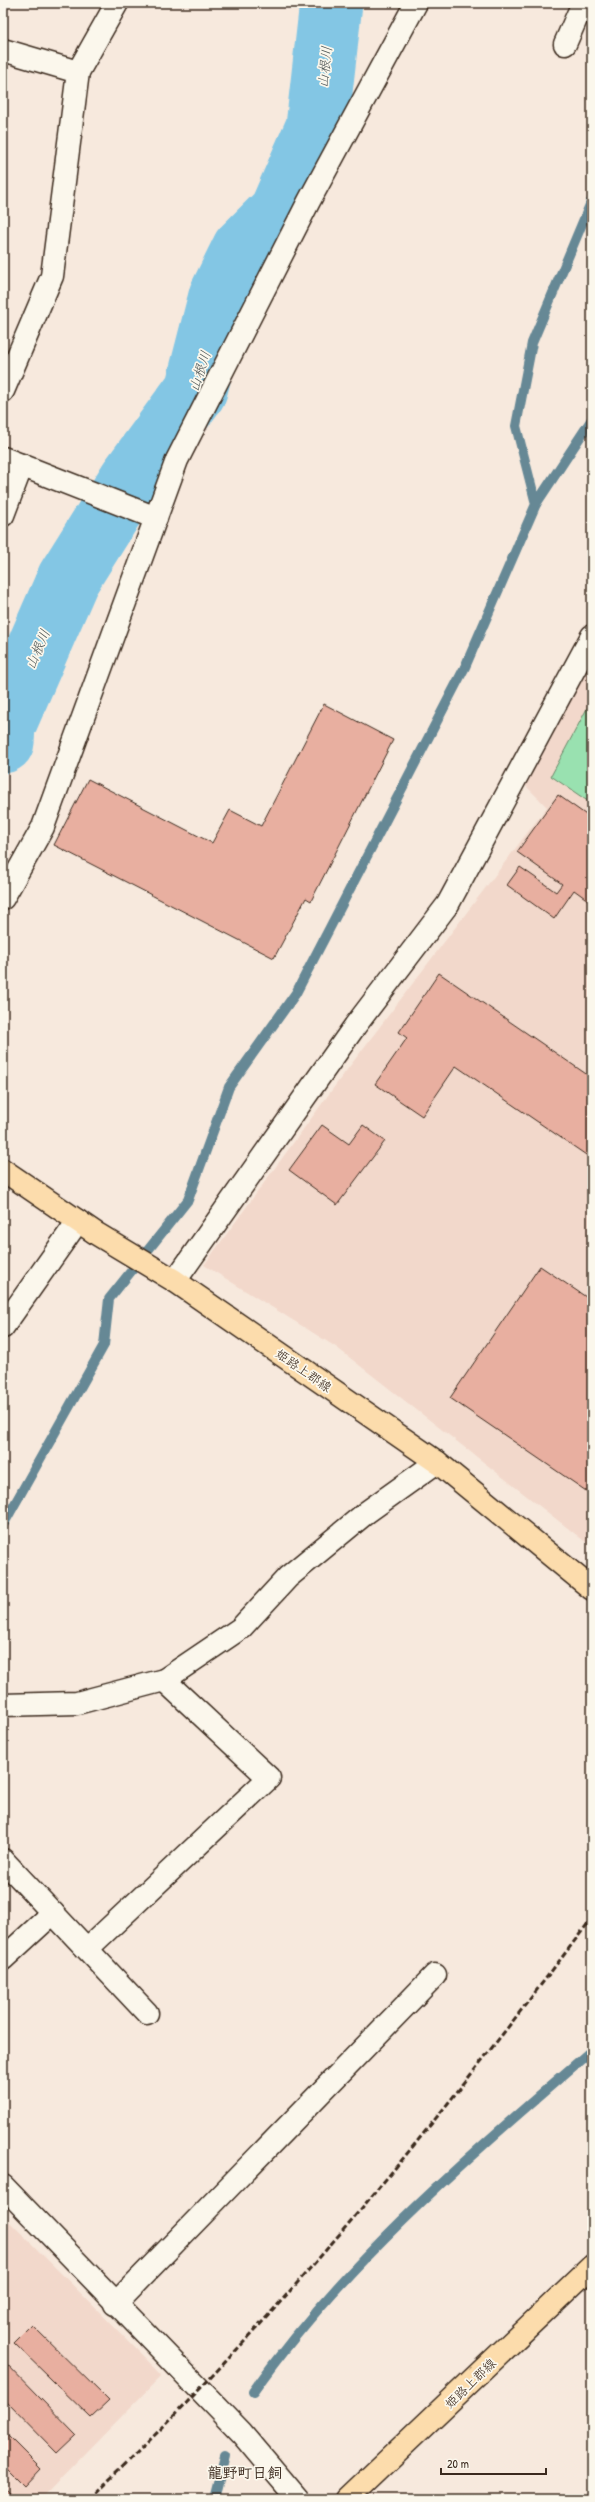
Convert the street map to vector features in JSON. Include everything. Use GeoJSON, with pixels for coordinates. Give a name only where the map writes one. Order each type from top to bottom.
{"type":"FeatureCollection","features":[{"type":"Feature","properties":{"kind":"main road","name":"姫路上郡線"},"geometry":{"type":"LineString","coordinates":[[3,1170],[97,1234],[175,1281],[437,1462],[592,1589]]}},
{"type":"Feature","properties":{"kind":"main road","name":"姫路上郡線"},"geometry":{"type":"LineString","coordinates":[[347,2499],[592,2266]]}},
{"type":"Feature","properties":{"kind":"street"},"geometry":{"type":"LineString","coordinates":[[3,391],[52,276],[78,72],[117,3]]}},
{"type":"Feature","properties":{"kind":"street"},"geometry":{"type":"LineString","coordinates":[[3,898],[43,827],[177,460],[309,201],[416,3]]}},
{"type":"Feature","properties":{"kind":"street"},"geometry":{"type":"LineString","coordinates":[[565,44],[583,3]]}},
{"type":"Feature","properties":{"kind":"street"},"geometry":{"type":"LineString","coordinates":[[3,50],[78,72]]}},
{"type":"Feature","properties":{"kind":"street"},"geometry":{"type":"LineString","coordinates":[[3,515],[13,462],[156,518]]}},
{"type":"Feature","properties":{"kind":"street"},"geometry":{"type":"LineString","coordinates":[[175,1281],[355,1026],[448,904],[592,636]]}},
{"type":"Feature","properties":{"kind":"street"},"geometry":{"type":"LineString","coordinates":[[3,1328],[78,1221]]}},
{"type":"Feature","properties":{"kind":"street"},"geometry":{"type":"LineString","coordinates":[[3,1705],[77,1703],[164,1680],[241,1628],[288,1577],[367,1512],[437,1462]]}},
{"type":"Feature","properties":{"kind":"street"},"geometry":{"type":"LineString","coordinates":[[87,1949],[269,1778],[164,1680]]}},
{"type":"Feature","properties":{"kind":"street"},"geometry":{"type":"LineString","coordinates":[[3,1860],[147,2013]]}},
{"type":"Feature","properties":{"kind":"street"},"geometry":{"type":"LineString","coordinates":[[3,1959],[53,1913]]}},
{"type":"Feature","properties":{"kind":"street"},"geometry":{"type":"LineString","coordinates":[[115,2304],[435,1974]]}},
{"type":"Feature","properties":{"kind":"street"},"geometry":{"type":"LineString","coordinates":[[3,2186],[115,2304],[242,2433],[298,2499]]}},
{"type":"Feature","properties":{"kind":"shaded area"},"geometry":{"type":"Polygon","coordinates":[[[592,663],[592,1547],[336,1347],[204,1265],[340,1079],[547,807],[522,782],[592,663]]]}},
{"type":"Feature","properties":{"kind":"shaded area"},"geometry":{"type":"Polygon","coordinates":[[[3,2215],[162,2375],[41,2499],[3,2499],[3,2215]]]}},
{"type":"Feature","properties":{"kind":"green space"},"geometry":{"type":"Polygon","coordinates":[[[592,699],[592,804],[551,776],[592,699]]]}},
{"type":"Feature","properties":{"kind":"building"},"geometry":{"type":"Polygon","coordinates":[[[324,704],[393,740],[311,901],[306,898],[274,958],[54,845],[88,779],[212,843],[230,810],[261,826],[324,704]]]}},
{"type":"Feature","properties":{"kind":"building"},"geometry":{"type":"Polygon","coordinates":[[[558,795],[592,819],[592,903],[574,890],[554,919],[507,885],[520,867],[556,892],[562,884],[517,852],[558,795]]]}},
{"type":"Feature","properties":{"kind":"building"},"geometry":{"type":"Polygon","coordinates":[[[439,973],[592,1078],[592,1159],[456,1066],[422,1116],[375,1084],[407,1038],[399,1032],[439,973]]]}},
{"type":"Feature","properties":{"kind":"building"},"geometry":{"type":"Polygon","coordinates":[[[322,1125],[349,1144],[363,1125],[385,1141],[337,1205],[289,1170],[322,1125]]]}},
{"type":"Feature","properties":{"kind":"building"},"geometry":{"type":"Polygon","coordinates":[[[540,1266],[592,1301],[592,1495],[450,1398],[540,1266]]]}},
{"type":"Feature","properties":{"kind":"building"},"geometry":{"type":"Polygon","coordinates":[[[32,2325],[109,2401],[91,2418],[14,2343],[32,2325]]]}},
{"type":"Feature","properties":{"kind":"building"},"geometry":{"type":"Polygon","coordinates":[[[3,2360],[76,2435],[57,2453],[3,2398],[3,2360]]]}},
{"type":"Feature","properties":{"kind":"building"},"geometry":{"type":"Polygon","coordinates":[[[3,2431],[41,2469],[25,2486],[3,2464],[3,2431]]]}},
{"type":"Feature","properties":{"kind":"building"},"geometry":{"type":"Polygon","coordinates":[[[3,2487],[15,2499],[3,2499],[3,2487]]]}},
{"type":"Feature","properties":{"kind":"waterway","name":"山根川"},"geometry":{"type":"LineString","coordinates":[[3,742],[4,726],[68,579],[130,480],[196,390],[220,296],[243,249],[280,212],[317,127],[331,3]]}},
{"type":"Feature","properties":{"kind":"waterway"},"geometry":{"type":"LineString","coordinates":[[536,504],[516,426],[532,343],[592,200]]}},
{"type":"Feature","properties":{"kind":"waterway"},"geometry":{"type":"LineString","coordinates":[[3,1525],[104,1345],[109,1299],[188,1200],[229,1087],[296,993],[465,667],[536,504],[592,419]]}},
{"type":"Feature","properties":{"kind":"waterway"},"geometry":{"type":"LineString","coordinates":[[253,2392],[289,2344],[369,2253],[501,2129],[592,2050]]}},
{"type":"Feature","properties":{"kind":"waterway"},"geometry":{"type":"LineString","coordinates":[[214,2499],[225,2456]]}},
{"type":"Feature","properties":{"kind":"railway"},"geometry":{"type":"LineString","coordinates":[[89,2499],[158,2432],[225,2363],[289,2292],[414,2145],[534,1994],[592,1918]]}},
{"type":"Feature","properties":{"kind":"district","name":"龍野町日飼"},"geometry":{"type":"Point","coordinates":[245,2472]}}]}
